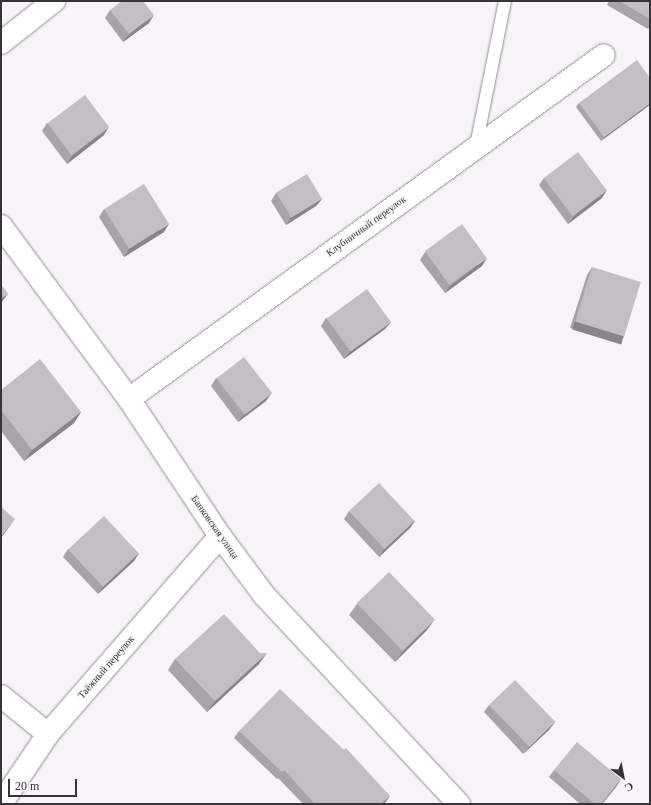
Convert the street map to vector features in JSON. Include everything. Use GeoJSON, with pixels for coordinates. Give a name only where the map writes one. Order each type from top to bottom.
{"type":"FeatureCollection","features":[{"type":"Feature","properties":{"kind":"street"},"geometry":{"type":"LineString","coordinates":[[1,43],[54,1]]}},
{"type":"Feature","properties":{"kind":"street","name":"Клубничный переулок"},"geometry":{"type":"LineString","coordinates":[[129,399],[604,54]]}},
{"type":"Feature","properties":{"kind":"street","name":"Банковская улица"},"geometry":{"type":"LineString","coordinates":[[1,226],[129,399],[220,536],[264,594],[459,804]]}},
{"type":"Feature","properties":{"kind":"street","name":"Таёжный переулок"},"geometry":{"type":"LineString","coordinates":[[1,804],[48,734],[220,536]]}},
{"type":"Feature","properties":{"kind":"street"},"geometry":{"type":"LineString","coordinates":[[1,696],[48,734]]}},
{"type":"Feature","properties":{"kind":"lane"},"geometry":{"type":"LineString","coordinates":[[476,146],[505,1]]}},
{"type":"Feature","properties":{"kind":"building"},"geometry":{"type":"Polygon","coordinates":[[[122,1],[143,1],[154,15],[129,34],[110,10],[122,1]]]}},
{"type":"Feature","properties":{"kind":"building"},"geometry":{"type":"Polygon","coordinates":[[[619,1],[650,1],[650,19],[619,1]]]}},
{"type":"Feature","properties":{"kind":"building"},"geometry":{"type":"Polygon","coordinates":[[[637,60],[650,78],[650,103],[604,137],[579,103],[637,60]]]}},
{"type":"Feature","properties":{"kind":"building"},"geometry":{"type":"Polygon","coordinates":[[[85,95],[109,127],[72,155],[47,123],[85,95]]]}},
{"type":"Feature","properties":{"kind":"building"},"geometry":{"type":"Polygon","coordinates":[[[578,152],[607,190],[573,216],[544,178],[578,152]]]}},
{"type":"Feature","properties":{"kind":"building"},"geometry":{"type":"Polygon","coordinates":[[[307,174],[322,199],[291,217],[276,193],[307,174]]]}},
{"type":"Feature","properties":{"kind":"building"},"geometry":{"type":"Polygon","coordinates":[[[144,184],[169,224],[129,249],[104,209],[144,184]]]}},
{"type":"Feature","properties":{"kind":"building"},"geometry":{"type":"Polygon","coordinates":[[[462,224],[487,258],[449,285],[425,251],[462,224]]]}},
{"type":"Feature","properties":{"kind":"building"},"geometry":{"type":"Polygon","coordinates":[[[592,267],[641,282],[624,336],[575,322],[592,267]]]}},
{"type":"Feature","properties":{"kind":"building"},"geometry":{"type":"Polygon","coordinates":[[[1,284],[8,294],[1,298],[1,284]]]}},
{"type":"Feature","properties":{"kind":"building"},"geometry":{"type":"Polygon","coordinates":[[[367,289],[391,322],[351,352],[327,318],[367,289]]]}},
{"type":"Feature","properties":{"kind":"building"},"geometry":{"type":"Polygon","coordinates":[[[244,357],[272,393],[245,415],[216,379],[244,357]]]}},
{"type":"Feature","properties":{"kind":"building"},"geometry":{"type":"Polygon","coordinates":[[[40,359],[81,412],[32,450],[1,410],[1,390],[40,359]]]}},
{"type":"Feature","properties":{"kind":"building"},"geometry":{"type":"Polygon","coordinates":[[[379,483],[414,521],[384,549],[349,511],[379,483]]]}},
{"type":"Feature","properties":{"kind":"building"},"geometry":{"type":"Polygon","coordinates":[[[1,507],[15,519],[1,536],[1,507]]]}},
{"type":"Feature","properties":{"kind":"building"},"geometry":{"type":"Polygon","coordinates":[[[104,516],[139,553],[103,587],[68,549],[104,516]]]}},
{"type":"Feature","properties":{"kind":"building"},"geometry":{"type":"Polygon","coordinates":[[[389,572],[435,619],[402,651],[357,603],[389,572]]]}},
{"type":"Feature","properties":{"kind":"building"},"geometry":{"type":"Polygon","coordinates":[[[224,614],[260,653],[267,653],[215,701],[175,659],[224,614]]]}},
{"type":"Feature","properties":{"kind":"building"},"geometry":{"type":"Polygon","coordinates":[[[515,680],[555,722],[529,747],[489,705],[515,680]]]}},
{"type":"Feature","properties":{"kind":"building"},"geometry":{"type":"Polygon","coordinates":[[[280,689],[344,750],[346,748],[390,796],[381,804],[315,804],[284,770],[282,772],[239,731],[280,689]]]}},
{"type":"Feature","properties":{"kind":"building"},"geometry":{"type":"Polygon","coordinates":[[[577,742],[621,779],[601,804],[595,804],[554,770],[577,742]]]}}]}
